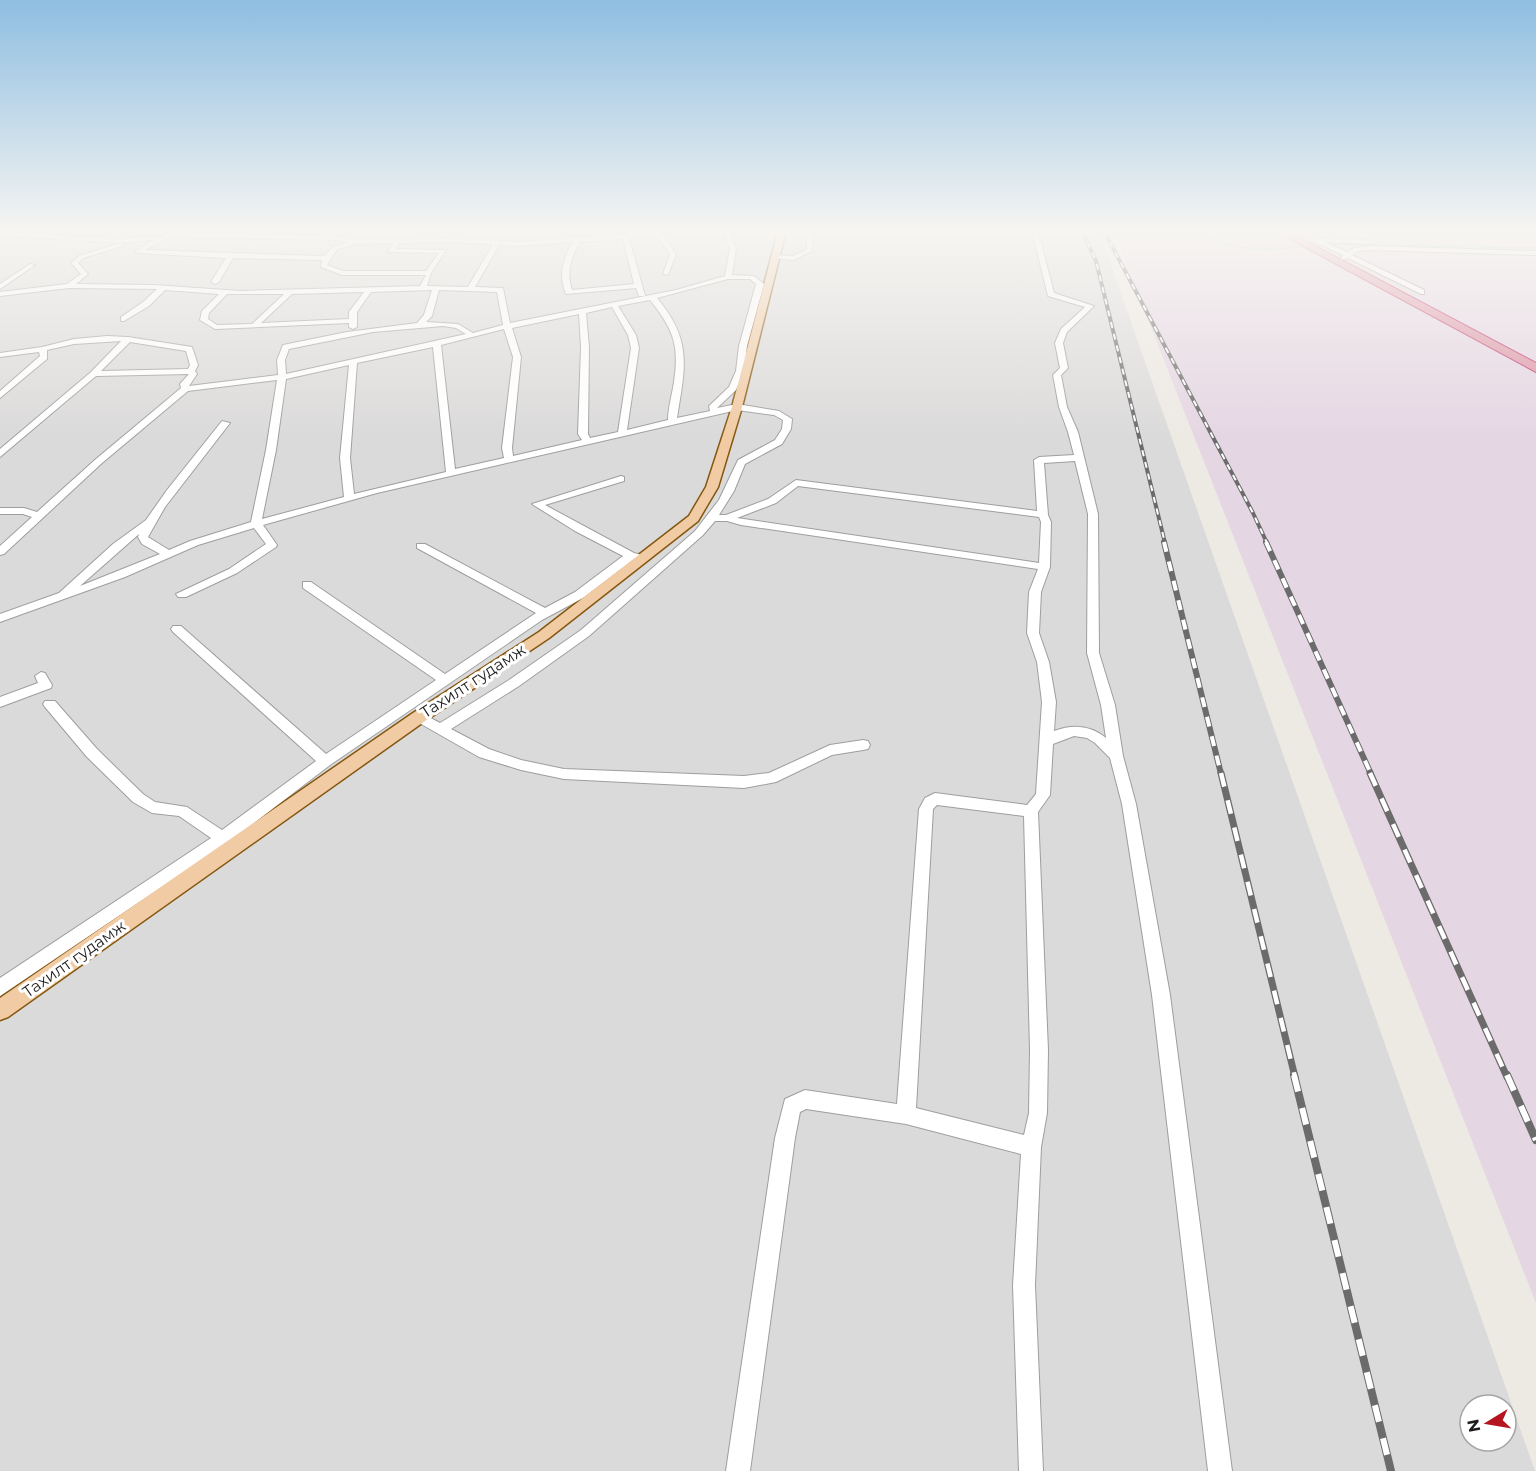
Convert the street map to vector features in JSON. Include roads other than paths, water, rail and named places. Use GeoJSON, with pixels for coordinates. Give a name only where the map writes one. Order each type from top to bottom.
{"type":"FeatureCollection","features":[{"type":"Feature","properties":{"kind":"highway"},"geometry":{"type":"LineString","coordinates":[[1408,300],[1536,368]]}},
{"type":"Feature","properties":{"kind":"highway"},"geometry":{"type":"LineString","coordinates":[[1423,300],[1536,361]]}},
{"type":"Feature","properties":{"kind":"main road","name":"Тахилт гудамж"},"geometry":{"type":"LineString","coordinates":[[0,1010],[228,844],[544,635],[637,557],[694,518],[712,487],[737,407],[760,300]]}},
{"type":"Feature","properties":{"kind":"street"},"geometry":{"type":"LineString","coordinates":[[124,319],[151,300]]}},
{"type":"Feature","properties":{"kind":"street"},"geometry":{"type":"LineString","coordinates":[[218,300],[205,313],[204,320],[215,327],[353,321]]}},
{"type":"Feature","properties":{"kind":"street"},"geometry":{"type":"LineString","coordinates":[[254,326],[282,300]]}},
{"type":"Feature","properties":{"kind":"street"},"geometry":{"type":"LineString","coordinates":[[358,333],[353,327],[353,312],[362,300]]}},
{"type":"Feature","properties":{"kind":"street"},"geometry":{"type":"LineString","coordinates":[[418,326],[428,316],[433,300]]}},
{"type":"Feature","properties":{"kind":"street"},"geometry":{"type":"LineString","coordinates":[[503,300],[504,316],[517,357],[507,448],[509,461]]}},
{"type":"Feature","properties":{"kind":"street"},"geometry":{"type":"LineString","coordinates":[[0,552],[116,446],[186,388],[282,377],[437,344],[470,334],[641,300]]}},
{"type":"Feature","properties":{"kind":"street"},"geometry":{"type":"LineString","coordinates":[[651,300],[672,323],[680,344],[680,374],[672,419],[674,422]]}},
{"type":"Feature","properties":{"kind":"street"},"geometry":{"type":"LineString","coordinates":[[1069,300],[1090,306],[1064,331],[1059,343],[1064,368],[1057,375],[1063,407],[1073,432],[1093,514],[1093,653],[1108,705],[1116,756],[1129,804],[1161,995],[1220,1471]]}},
{"type":"Feature","properties":{"kind":"street"},"geometry":{"type":"LineString","coordinates":[[614,305],[632,335],[635,348],[622,418],[622,434]]}},
{"type":"Feature","properties":{"kind":"street"},"geometry":{"type":"LineString","coordinates":[[582,310],[585,347],[583,434],[587,442]]}},
{"type":"Feature","properties":{"kind":"street"},"geometry":{"type":"LineString","coordinates":[[715,412],[712,408],[714,404],[733,388],[740,371],[745,339],[757,315]]}},
{"type":"Feature","properties":{"kind":"street"},"geometry":{"type":"LineString","coordinates":[[255,524],[271,450],[282,377],[281,360],[286,347],[358,333],[418,326],[459,327],[470,334]]}},
{"type":"Feature","properties":{"kind":"street"},"geometry":{"type":"LineString","coordinates":[[0,454],[94,374],[128,339]]}},
{"type":"Feature","properties":{"kind":"street"},"geometry":{"type":"LineString","coordinates":[[0,355],[91,340],[128,339],[189,349],[194,365],[190,371]]}},
{"type":"Feature","properties":{"kind":"street"},"geometry":{"type":"LineString","coordinates":[[437,344],[451,475]]}},
{"type":"Feature","properties":{"kind":"street"},"geometry":{"type":"LineString","coordinates":[[0,395],[44,357],[43,349]]}},
{"type":"Feature","properties":{"kind":"street"},"geometry":{"type":"LineString","coordinates":[[349,498],[345,458],[353,361]]}},
{"type":"Feature","properties":{"kind":"street"},"geometry":{"type":"LineString","coordinates":[[186,388],[184,384],[193,374],[190,371]]}},
{"type":"Feature","properties":{"kind":"street"},"geometry":{"type":"LineString","coordinates":[[94,374],[190,371]]}},
{"type":"Feature","properties":{"kind":"street"},"geometry":{"type":"LineString","coordinates":[[0,618],[60,598],[170,555],[194,543],[349,498],[737,407],[750,411],[781,413],[788,419],[788,425],[778,446],[741,462],[734,482],[714,518],[585,633],[442,728]]}},
{"type":"Feature","properties":{"kind":"street"},"geometry":{"type":"LineString","coordinates":[[60,598],[117,546],[150,520],[225,423]]}},
{"type":"Feature","properties":{"kind":"street"},"geometry":{"type":"LineString","coordinates":[[1031,1471],[1024,1285],[1031,1146],[1038,1113],[1039,1050],[1031,811],[1043,795],[1049,702],[1044,662],[1033,633],[1035,592],[1044,567],[1046,522],[1039,481],[1039,460],[1079,458]]}},
{"type":"Feature","properties":{"kind":"street"},"geometry":{"type":"LineString","coordinates":[[621,479],[537,504],[579,529],[637,557]]}},
{"type":"Feature","properties":{"kind":"street"},"geometry":{"type":"LineString","coordinates":[[727,518],[772,501],[796,483],[1043,515]]}},
{"type":"Feature","properties":{"kind":"street"},"geometry":{"type":"LineString","coordinates":[[0,511],[24,511],[39,516]]}},
{"type":"Feature","properties":{"kind":"street"},"geometry":{"type":"LineString","coordinates":[[714,518],[727,518],[741,522],[1044,567]]}},
{"type":"Feature","properties":{"kind":"street"},"geometry":{"type":"LineString","coordinates":[[150,520],[143,537],[146,542],[170,555]]}},
{"type":"Feature","properties":{"kind":"street"},"geometry":{"type":"LineString","coordinates":[[182,594],[233,571],[274,548],[255,524]]}},
{"type":"Feature","properties":{"kind":"street"},"geometry":{"type":"LineString","coordinates":[[421,546],[545,613]]}},
{"type":"Feature","properties":{"kind":"street"},"geometry":{"type":"LineString","coordinates":[[0,988],[228,844],[325,761],[444,679],[545,613],[579,595],[637,557]]}},
{"type":"Feature","properties":{"kind":"street"},"geometry":{"type":"LineString","coordinates":[[307,585],[444,679]]}},
{"type":"Feature","properties":{"kind":"street"},"geometry":{"type":"LineString","coordinates":[[177,629],[325,761]]}},
{"type":"Feature","properties":{"kind":"street"},"geometry":{"type":"LineString","coordinates":[[0,702],[46,685],[41,676]]}},
{"type":"Feature","properties":{"kind":"street"},"geometry":{"type":"LineString","coordinates":[[50,704],[92,753],[138,798],[152,807],[182,811],[228,844]]}},
{"type":"Feature","properties":{"kind":"street"},"geometry":{"type":"LineString","coordinates":[[419,717],[484,753],[521,765],[564,774],[744,782],[771,778],[830,750],[863,745]]}},
{"type":"Feature","properties":{"kind":"street"},"geometry":{"type":"LineString","coordinates":[[1046,742],[1060,732],[1076,730],[1096,737],[1116,756]]}},
{"type":"Feature","properties":{"kind":"street"},"geometry":{"type":"LineString","coordinates":[[906,1115],[926,809],[935,799],[1031,811]]}},
{"type":"Feature","properties":{"kind":"street"},"geometry":{"type":"LineString","coordinates":[[738,1471],[785,1138],[792,1106],[805,1099],[906,1115],[1031,1146]]}},
{"type":"Feature","properties":{"kind":"railway"},"geometry":{"type":"LineString","coordinates":[[1105,300],[1165,543]]}},
{"type":"Feature","properties":{"kind":"railway"},"geometry":{"type":"LineString","coordinates":[[1140,300],[1267,543]]}},
{"type":"Feature","properties":{"kind":"railway"},"geometry":{"type":"LineString","coordinates":[[1164,542],[1221,774]]}},
{"type":"Feature","properties":{"kind":"railway"},"geometry":{"type":"LineString","coordinates":[[1266,542],[1371,774]]}},
{"type":"Feature","properties":{"kind":"railway"},"geometry":{"type":"LineString","coordinates":[[1221,773],[1295,1077]]}},
{"type":"Feature","properties":{"kind":"railway"},"geometry":{"type":"LineString","coordinates":[[1370,773],[1507,1077]]}},
{"type":"Feature","properties":{"kind":"railway"},"geometry":{"type":"LineString","coordinates":[[1294,1075],[1391,1471]]}},
{"type":"Feature","properties":{"kind":"railway"},"geometry":{"type":"LineString","coordinates":[[1507,1075],[1536,1140]]}}]}
